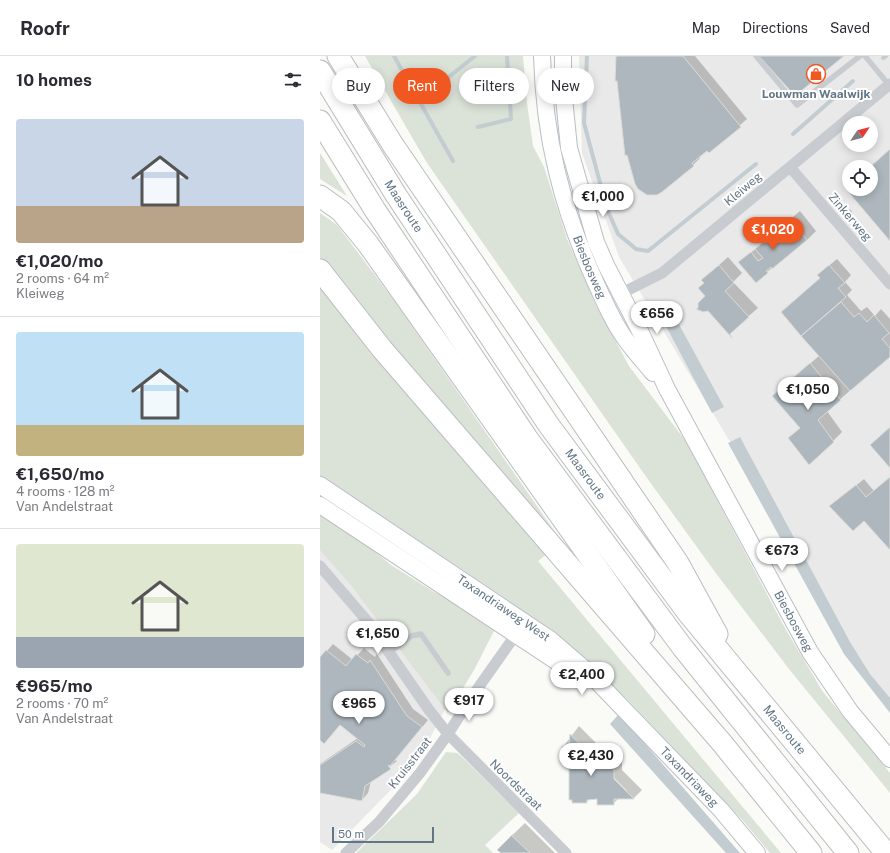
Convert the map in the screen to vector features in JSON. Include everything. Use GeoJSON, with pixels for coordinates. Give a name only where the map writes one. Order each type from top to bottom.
{"type":"FeatureCollection","features":[{"type":"Feature","properties":{"kind":"highway"},"geometry":{"type":"LineString","coordinates":[[338,56],[393,145],[678,563],[744,682]]}},
{"type":"Feature","properties":{"kind":"highway"},"geometry":{"type":"LineString","coordinates":[[351,56],[393,145]]}},
{"type":"Feature","properties":{"kind":"highway","name":"Maasroute"},"geometry":{"type":"LineString","coordinates":[[320,71],[396,195],[548,424],[688,613],[886,853]]}},
{"type":"Feature","properties":{"kind":"highway","name":"Maasroute"},"geometry":{"type":"LineString","coordinates":[[320,121],[376,210],[527,438],[682,648],[848,853]]}},
{"type":"Feature","properties":{"kind":"highway"},"geometry":{"type":"LineString","coordinates":[[320,196],[341,211],[368,244],[722,743]]}},
{"type":"Feature","properties":{"kind":"highway"},"geometry":{"type":"LineString","coordinates":[[320,270],[382,349],[722,743],[811,853]]}},
{"type":"Feature","properties":{"kind":"main road","name":"Biesbosweg"},"geometry":{"type":"LineString","coordinates":[[542,56],[543,95],[552,153],[564,204],[587,264],[604,302],[625,339],[667,389]]}},
{"type":"Feature","properties":{"kind":"main road","name":"Biesbosweg"},"geometry":{"type":"LineString","coordinates":[[563,56],[563,88],[569,148],[596,242],[620,294],[640,331],[667,389],[810,652],[850,711],[890,759]]}},
{"type":"Feature","properties":{"kind":"main road","name":"Taxandriaweg West"},"geometry":{"type":"LineString","coordinates":[[320,485],[525,621],[551,640],[587,671],[618,705]]}},
{"type":"Feature","properties":{"kind":"main road","name":"Taxandriaweg West"},"geometry":{"type":"LineString","coordinates":[[320,505],[563,665],[618,705]]}},
{"type":"Feature","properties":{"kind":"main road","name":"Taxandriaweg"},"geometry":{"type":"LineString","coordinates":[[618,705],[721,810],[757,853]]}},
{"type":"Feature","properties":{"kind":"street","name":"Kleiweg"},"geometry":{"type":"LineString","coordinates":[[604,302],[662,273],[889,85]]}},
{"type":"Feature","properties":{"kind":"street","name":"Zinkerweg"},"geometry":{"type":"LineString","coordinates":[[790,167],[890,284]]}},
{"type":"Feature","properties":{"kind":"street","name":"Noordstraat"},"geometry":{"type":"LineString","coordinates":[[320,566],[368,622],[429,710],[448,734],[566,853]]}},
{"type":"Feature","properties":{"kind":"street","name":"Kruisstraat"},"geometry":{"type":"LineString","coordinates":[[346,853],[379,822],[420,773],[525,621]]}},
{"type":"Feature","properties":{"kind":"lane"},"geometry":{"type":"LineString","coordinates":[[756,56],[797,105],[860,56]]}},
{"type":"Feature","properties":{"kind":"lane"},"geometry":{"type":"LineString","coordinates":[[865,56],[889,85]]}},
{"type":"Feature","properties":{"kind":"lane"},"geometry":{"type":"LineString","coordinates":[[390,652],[412,636],[421,634],[448,673]]}},
{"type":"Feature","properties":{"kind":"shaded area"},"geometry":{"type":"Polygon","coordinates":[[[365,56],[523,56],[524,68],[459,68],[459,104],[527,104],[533,146],[544,167],[567,239],[595,303],[629,366],[687,443],[786,630],[823,692],[890,773],[890,793],[789,669],[715,572],[647,478],[427,163],[385,91],[385,68],[372,68],[365,56]]]}},
{"type":"Feature","properties":{"kind":"shaded area"},"geometry":{"type":"Polygon","coordinates":[[[579,56],[890,56],[890,704],[855,658],[753,480],[619,257],[582,153],[580,104],[594,104],[594,68],[579,68],[579,56]]]}},
{"type":"Feature","properties":{"kind":"shaded area"},"geometry":{"type":"Polygon","coordinates":[[[320,153],[347,196],[320,179],[320,153]]]}},
{"type":"Feature","properties":{"kind":"shaded area"},"geometry":{"type":"Polygon","coordinates":[[[320,213],[337,225],[396,303],[562,542],[538,561],[781,853],[770,853],[744,822],[627,699],[560,640],[485,586],[320,476],[320,213]]]}},
{"type":"Feature","properties":{"kind":"shaded area"},"geometry":{"type":"Polygon","coordinates":[[[669,306],[724,407],[712,413],[657,309],[669,306]]]}},
{"type":"Feature","properties":{"kind":"shaded area"},"geometry":{"type":"Polygon","coordinates":[[[740,437],[850,642],[870,674],[890,698],[890,713],[844,654],[728,443],[740,437]]]}},
{"type":"Feature","properties":{"kind":"shaded area"},"geometry":{"type":"Polygon","coordinates":[[[320,511],[350,531],[391,565],[434,592],[479,613],[495,629],[474,670],[448,713],[350,584],[320,550],[320,511]]]}},
{"type":"Feature","properties":{"kind":"shaded area"},"geometry":{"type":"Polygon","coordinates":[[[320,520],[475,652],[417,763],[332,850],[320,842],[320,520]]]}},
{"type":"Feature","properties":{"kind":"shaded area"},"geometry":{"type":"Polygon","coordinates":[[[619,714],[740,853],[726,853],[610,724],[619,714]]]}},
{"type":"Feature","properties":{"kind":"shaded area"},"geometry":{"type":"Polygon","coordinates":[[[446,752],[457,753],[462,757],[519,813],[485,845],[493,853],[356,853],[417,794],[446,752]]]}},
{"type":"Feature","properties":{"kind":"building"},"geometry":{"type":"Polygon","coordinates":[[[616,56],[683,56],[741,127],[709,153],[707,151],[692,163],[694,166],[662,192],[657,195],[647,195],[638,189],[635,184],[627,155],[625,156],[617,81],[615,81],[616,56]]]}},
{"type":"Feature","properties":{"kind":"building"},"geometry":{"type":"Polygon","coordinates":[[[759,56],[844,56],[795,96],[759,56]]]}},
{"type":"Feature","properties":{"kind":"building"},"geometry":{"type":"Polygon","coordinates":[[[890,149],[890,241],[852,196],[878,196],[878,160],[890,149]]]}},
{"type":"Feature","properties":{"kind":"building"},"geometry":{"type":"Polygon","coordinates":[[[848,211],[851,215],[847,218],[844,214],[848,211]]]}},
{"type":"Feature","properties":{"kind":"building"},"geometry":{"type":"Polygon","coordinates":[[[790,220],[807,240],[772,269],[771,267],[766,271],[768,273],[756,283],[738,262],[751,252],[758,261],[763,258],[755,249],[790,220]]]}},
{"type":"Feature","properties":{"kind":"building"},"geometry":{"type":"Polygon","coordinates":[[[719,265],[734,283],[725,291],[749,317],[730,334],[732,338],[708,311],[703,312],[696,309],[698,308],[698,303],[705,296],[698,288],[704,283],[701,280],[719,265]]]}},
{"type":"Feature","properties":{"kind":"building"},"geometry":{"type":"Polygon","coordinates":[[[829,265],[845,283],[838,288],[846,297],[801,336],[781,312],[820,278],[817,275],[829,265]]]}},
{"type":"Feature","properties":{"kind":"building"},"geometry":{"type":"Polygon","coordinates":[[[841,302],[854,317],[859,313],[867,322],[874,315],[889,333],[882,339],[890,348],[890,357],[850,391],[801,336],[841,302]]]}},
{"type":"Feature","properties":{"kind":"building"},"geometry":{"type":"Polygon","coordinates":[[[810,363],[841,400],[818,420],[834,442],[809,465],[788,438],[800,428],[772,396],[810,363]]]}},
{"type":"Feature","properties":{"kind":"building"},"geometry":{"type":"Polygon","coordinates":[[[890,427],[890,468],[870,445],[890,427]]]}},
{"type":"Feature","properties":{"kind":"building"},"geometry":{"type":"Polygon","coordinates":[[[890,477],[890,550],[864,521],[853,531],[829,506],[856,485],[866,497],[890,477]]]}},
{"type":"Feature","properties":{"kind":"building"},"geometry":{"type":"Polygon","coordinates":[[[326,650],[346,666],[356,654],[368,663],[370,660],[407,716],[422,727],[390,766],[388,766],[391,769],[365,786],[362,801],[320,793],[320,765],[356,741],[364,747],[365,745],[340,725],[324,744],[320,740],[320,657],[326,650]]]}},
{"type":"Feature","properties":{"kind":"building"},"geometry":{"type":"Polygon","coordinates":[[[570,734],[590,755],[602,755],[602,761],[608,761],[608,767],[614,767],[614,779],[634,799],[614,799],[614,805],[597,805],[597,799],[587,800],[587,803],[572,803],[572,800],[569,800],[569,763],[561,763],[562,746],[569,746],[570,734]]]}},
{"type":"Feature","properties":{"kind":"building"},"geometry":{"type":"Polygon","coordinates":[[[513,834],[512,836],[530,853],[501,853],[497,850],[513,834]]]}},
{"type":"Feature","properties":{"kind":"waterway"},"geometry":{"type":"LineString","coordinates":[[394,56],[453,161]]}},
{"type":"Feature","properties":{"kind":"waterway"},"geometry":{"type":"LineString","coordinates":[[451,75],[475,56]]}},
{"type":"Feature","properties":{"kind":"waterway"},"geometry":{"type":"LineString","coordinates":[[478,127],[511,119],[507,56]]}},
{"type":"Feature","properties":{"kind":"waterway"},"geometry":{"type":"LineString","coordinates":[[587,56],[584,123],[607,209],[618,234],[636,249],[648,251],[756,164]]}},
{"type":"Feature","properties":{"kind":"waterway"},"geometry":{"type":"LineString","coordinates":[[793,134],[853,81]]}},
{"type":"Feature","properties":{"kind":"place","name":"Louwman Waalwijk"},"geometry":{"type":"Point","coordinates":[816,74]}}]}
